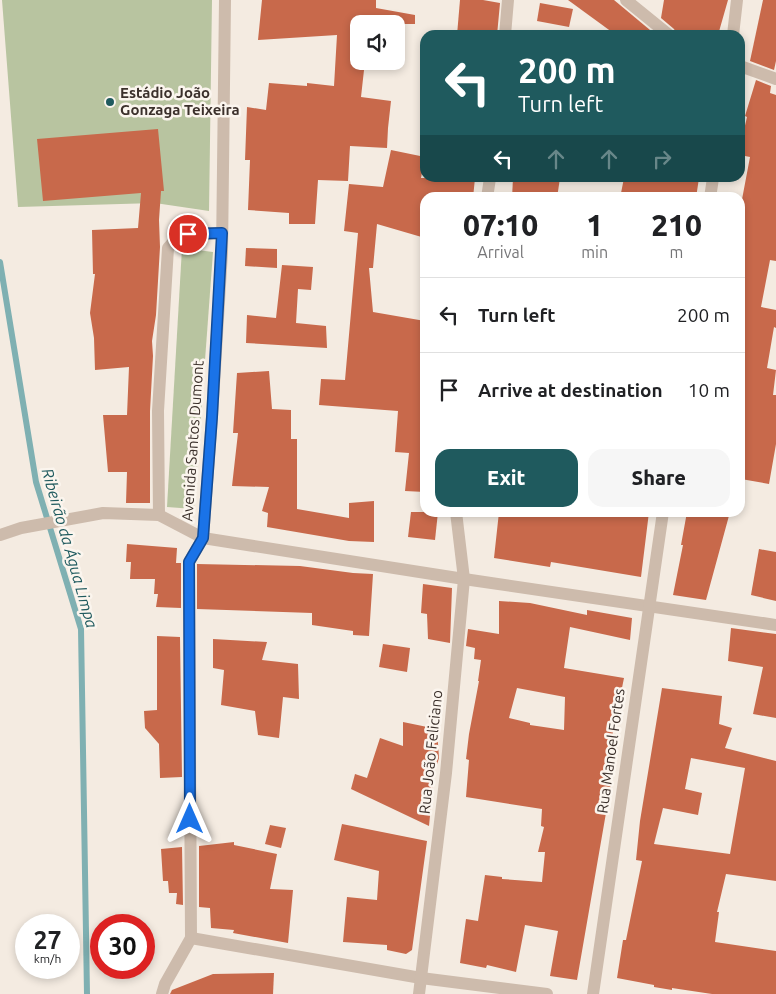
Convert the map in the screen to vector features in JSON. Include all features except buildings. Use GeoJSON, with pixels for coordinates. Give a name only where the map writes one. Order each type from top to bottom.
{"type":"FeatureCollection","features":[{"type":"Feature","properties":{"kind":"street","name":"Avenida Santos Dumont"},"geometry":{"type":"LineString","coordinates":[[162,994],[165,984],[191,938],[189,562],[203,538],[212,417],[222,233],[225,0]]}},
{"type":"Feature","properties":{"kind":"street"},"geometry":{"type":"LineString","coordinates":[[505,30],[508,0]]}},
{"type":"Feature","properties":{"kind":"street"},"geometry":{"type":"LineString","coordinates":[[626,0],[663,30]]}},
{"type":"Feature","properties":{"kind":"street"},"geometry":{"type":"LineString","coordinates":[[734,30],[737,0]]}},
{"type":"Feature","properties":{"kind":"street"},"geometry":{"type":"LineString","coordinates":[[745,68],[776,80]]}},
{"type":"Feature","properties":{"kind":"street"},"geometry":{"type":"LineString","coordinates":[[159,515],[158,412],[168,248],[176,239],[188,234],[222,233]]}},
{"type":"Feature","properties":{"kind":"street"},"geometry":{"type":"LineString","coordinates":[[0,535],[21,528],[102,513],[159,515],[203,538],[776,625]]}},
{"type":"Feature","properties":{"kind":"street","name":"Rua João Feliciano"},"geometry":{"type":"LineString","coordinates":[[419,994],[446,773],[464,579],[457,517]]}},
{"type":"Feature","properties":{"kind":"street","name":"Rua Manoel Fortes"},"geometry":{"type":"LineString","coordinates":[[593,994],[662,517]]}},
{"type":"Feature","properties":{"kind":"street"},"geometry":{"type":"LineString","coordinates":[[191,938],[421,978],[547,994]]}},
{"type":"Feature","properties":{"kind":"green space","name":"Estádio João Gonzaga Teixeira"},"geometry":{"type":"Polygon","coordinates":[[[2,0],[212,0],[209,211],[155,203],[18,207],[2,0]]]}},
{"type":"Feature","properties":{"kind":"green space"},"geometry":{"type":"Polygon","coordinates":[[[182,248],[213,252],[194,509],[167,507],[182,248]]]}},
{"type":"Feature","properties":{"kind":"waterway","name":"Ribeirão da Água Limpa"},"geometry":{"type":"LineString","coordinates":[[0,262],[36,482],[81,629],[87,994]]}},
{"type":"Feature","properties":{"kind":"place","name":"Estádio João Gonzaga Teixeira"},"geometry":{"type":"Point","coordinates":[110,102]}},
{"type":"Feature","properties":{"kind":"route"},"geometry":{"type":"LineString","coordinates":[[188,234],[222,233],[203,538],[189,562],[190,819]]}}]}
